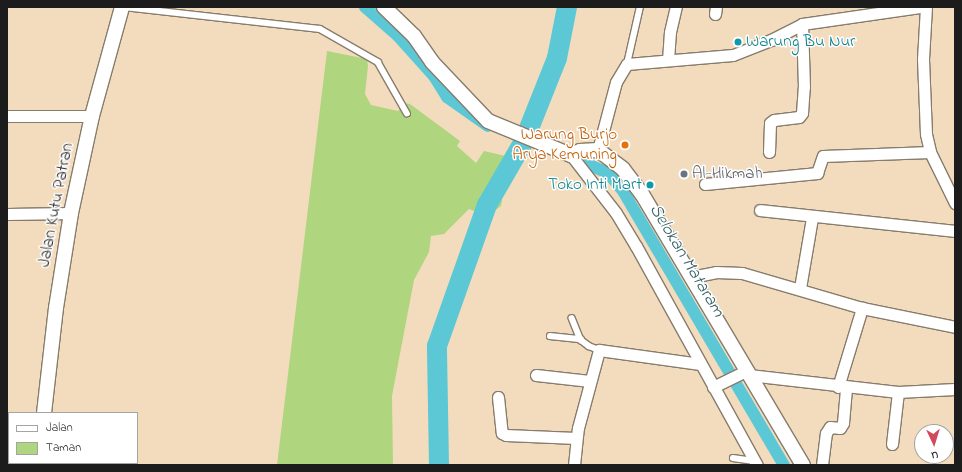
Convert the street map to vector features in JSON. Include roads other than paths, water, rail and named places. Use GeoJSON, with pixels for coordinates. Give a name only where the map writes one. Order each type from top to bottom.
{"type":"FeatureCollection","features":[{"type":"Feature","properties":{"kind":"street","name":"Jalan Kutu Patran"},"geometry":{"type":"LineString","coordinates":[[44,412],[56,308],[71,213],[92,116],[123,7]]}},
{"type":"Feature","properties":{"kind":"street"},"geometry":{"type":"LineString","coordinates":[[384,7],[414,36],[432,62],[488,121],[571,152],[598,150],[623,169],[642,194],[691,276],[744,373],[803,465]]}},
{"type":"Feature","properties":{"kind":"street"},"geometry":{"type":"LineString","coordinates":[[668,60],[670,32],[676,7]]}},
{"type":"Feature","properties":{"kind":"street"},"geometry":{"type":"LineString","coordinates":[[598,150],[616,82],[627,64],[733,55],[770,40],[802,24],[920,7]]}},
{"type":"Feature","properties":{"kind":"street"},"geometry":{"type":"LineString","coordinates":[[926,7],[924,116],[930,152],[955,203]]}},
{"type":"Feature","properties":{"kind":"street"},"geometry":{"type":"LineString","coordinates":[[769,152],[770,123],[774,120],[799,117],[802,113],[804,87],[802,24]]}},
{"type":"Feature","properties":{"kind":"street"},"geometry":{"type":"LineString","coordinates":[[7,116],[92,116]]}},
{"type":"Feature","properties":{"kind":"street"},"geometry":{"type":"LineString","coordinates":[[571,152],[616,213],[636,246],[700,364],[716,386],[756,463]]}},
{"type":"Feature","properties":{"kind":"street"},"geometry":{"type":"LineString","coordinates":[[704,184],[817,173],[823,156],[930,152]]}},
{"type":"Feature","properties":{"kind":"street"},"geometry":{"type":"LineString","coordinates":[[760,210],[812,218],[955,232]]}},
{"type":"Feature","properties":{"kind":"street"},"geometry":{"type":"LineString","coordinates":[[7,214],[71,213]]}},
{"type":"Feature","properties":{"kind":"street"},"geometry":{"type":"LineString","coordinates":[[800,288],[812,218]]}},
{"type":"Feature","properties":{"kind":"street"},"geometry":{"type":"LineString","coordinates":[[691,276],[723,272],[742,273],[800,288],[862,308],[955,327]]}},
{"type":"Feature","properties":{"kind":"street"},"geometry":{"type":"LineString","coordinates":[[822,465],[826,433],[830,428],[840,428],[843,423],[842,387],[862,308]]}},
{"type":"Feature","properties":{"kind":"street"},"geometry":{"type":"LineString","coordinates":[[574,465],[576,438],[599,350],[700,364]]}},
{"type":"Feature","properties":{"kind":"street"},"geometry":{"type":"LineString","coordinates":[[716,386],[744,373],[842,387],[898,392],[955,389]]}},
{"type":"Feature","properties":{"kind":"street"},"geometry":{"type":"LineString","coordinates":[[536,375],[590,381]]}},
{"type":"Feature","properties":{"kind":"street"},"geometry":{"type":"LineString","coordinates":[[892,444],[898,392]]}},
{"type":"Feature","properties":{"kind":"street"},"geometry":{"type":"LineString","coordinates":[[498,397],[502,432],[576,438]]}},
{"type":"Feature","properties":{"kind":"lane"},"geometry":{"type":"LineString","coordinates":[[123,7],[320,29],[378,62],[407,113]]}},
{"type":"Feature","properties":{"kind":"lane"},"geometry":{"type":"LineString","coordinates":[[627,64],[640,7]]}},
{"type":"Feature","properties":{"kind":"lane"},"geometry":{"type":"LineString","coordinates":[[572,318],[580,339],[588,346],[599,350]]}},
{"type":"Feature","properties":{"kind":"lane"},"geometry":{"type":"LineString","coordinates":[[550,336],[580,339]]}},
{"type":"Feature","properties":{"kind":"lane"},"geometry":{"type":"LineString","coordinates":[[733,458],[756,463]]}},
{"type":"Feature","properties":{"kind":"waterway","name":"Selokan Mataram"},"geometry":{"type":"LineString","coordinates":[[365,7],[398,36],[434,76],[447,97],[488,126]]}},
{"type":"Feature","properties":{"kind":"waterway"},"geometry":{"type":"LineString","coordinates":[[439,465],[437,346],[487,205],[524,141],[557,58],[567,7]]}},
{"type":"Feature","properties":{"kind":"waterway","name":"Selokan Mataram"},"geometry":{"type":"LineString","coordinates":[[569,156],[608,173],[623,191],[784,465]]}},
{"type":"Feature","properties":{"kind":"place","name":"Warung Bu Nur"},"geometry":{"type":"Point","coordinates":[738,42]}},
{"type":"Feature","properties":{"kind":"place","name":"Warung Burjo Arya Kemuning"},"geometry":{"type":"Point","coordinates":[625,145]}},
{"type":"Feature","properties":{"kind":"place","name":"Al-Hikmah"},"geometry":{"type":"Point","coordinates":[684,174]}},
{"type":"Feature","properties":{"kind":"place","name":"Toko Inti Mart"},"geometry":{"type":"Point","coordinates":[650,185]}}]}
